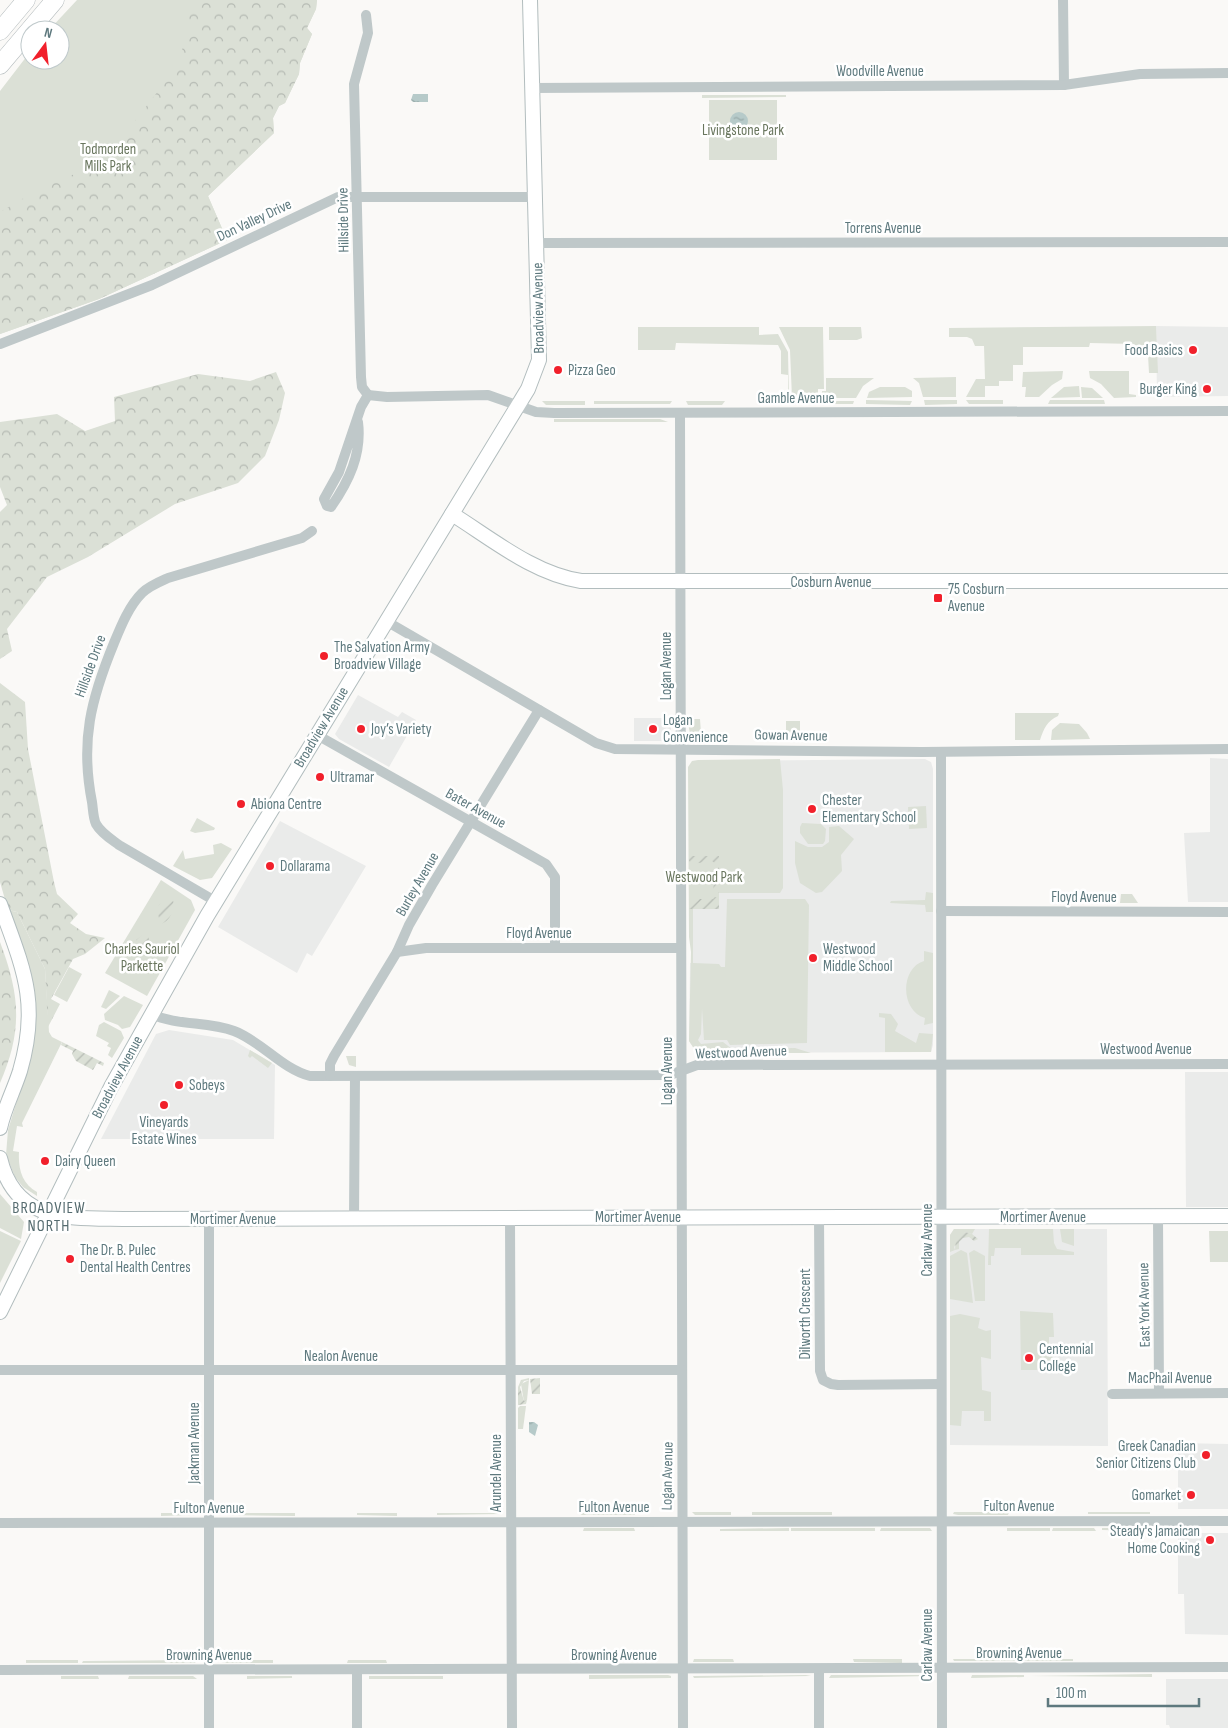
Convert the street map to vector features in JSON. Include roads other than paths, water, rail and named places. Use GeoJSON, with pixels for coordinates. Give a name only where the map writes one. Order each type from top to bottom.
{"type":"FeatureCollection","features":[{"type":"Feature","properties":{"kind":"highway"},"geometry":{"type":"LineString","coordinates":[[0,30],[26,0]]}},
{"type":"Feature","properties":{"kind":"highway"},"geometry":{"type":"LineString","coordinates":[[0,65],[55,0]]}},
{"type":"Feature","properties":{"kind":"street","name":"Broadview Avenue"},"geometry":{"type":"LineString","coordinates":[[0,1312],[98,1111],[215,902],[528,389],[539,360],[530,0]]}},
{"type":"Feature","properties":{"kind":"street"},"geometry":{"type":"LineString","coordinates":[[1063,0],[1064,85]]}},
{"type":"Feature","properties":{"kind":"street","name":"Hillside Drive"},"geometry":{"type":"LineString","coordinates":[[366,15],[368,33],[354,84],[361,377],[362,387],[368,395]]}},
{"type":"Feature","properties":{"kind":"street","name":"Woodville Avenue"},"geometry":{"type":"LineString","coordinates":[[532,88],[1064,85],[1140,74],[1228,73]]}},
{"type":"Feature","properties":{"kind":"street","name":"Don Valley Drive"},"geometry":{"type":"LineString","coordinates":[[0,344],[152,285],[338,197],[357,195],[534,198]]}},
{"type":"Feature","properties":{"kind":"street","name":"Torrens Avenue"},"geometry":{"type":"LineString","coordinates":[[537,243],[1228,242]]}},
{"type":"Feature","properties":{"kind":"street"},"geometry":{"type":"LineString","coordinates":[[358,422],[360,437],[350,477],[331,507],[326,506],[324,499],[339,472],[368,395]]}},
{"type":"Feature","properties":{"kind":"street","name":"Gamble Avenue"},"geometry":{"type":"LineString","coordinates":[[368,395],[387,397],[488,395],[536,412],[552,413],[1228,412]]}},
{"type":"Feature","properties":{"kind":"street","name":"Logan Avenue"},"geometry":{"type":"LineString","coordinates":[[680,414],[683,1728]]}},
{"type":"Feature","properties":{"kind":"street","name":"Cosburn Avenue"},"geometry":{"type":"LineString","coordinates":[[452,514],[536,566],[565,579],[581,581],[1228,581]]}},
{"type":"Feature","properties":{"kind":"street","name":"Hillside Drive"},"geometry":{"type":"LineString","coordinates":[[215,902],[118,845],[106,836],[96,824],[89,786],[87,737],[90,711],[96,688],[124,620],[142,593],[168,578],[302,538],[312,531]]}},
{"type":"Feature","properties":{"kind":"street","name":"Gowan Avenue"},"geometry":{"type":"LineString","coordinates":[[386,622],[596,743],[615,749],[942,752],[1228,749]]}},
{"type":"Feature","properties":{"kind":"street","name":"Burley Avenue"},"geometry":{"type":"LineString","coordinates":[[330,1076],[330,1064],[334,1056],[397,952],[427,893],[539,710]]}},
{"type":"Feature","properties":{"kind":"street","name":"Bater Avenue"},"geometry":{"type":"LineString","coordinates":[[317,735],[546,864],[552,871],[556,885],[556,948]]}},
{"type":"Feature","properties":{"kind":"street","name":"Carlaw Avenue"},"geometry":{"type":"LineString","coordinates":[[942,752],[942,1728]]}},
{"type":"Feature","properties":{"kind":"street"},"geometry":{"type":"LineString","coordinates":[[0,904],[27,987],[30,1026],[19,1072],[0,1128]]}},
{"type":"Feature","properties":{"kind":"street","name":"Floyd Avenue"},"geometry":{"type":"LineString","coordinates":[[941,911],[1228,912]]}},
{"type":"Feature","properties":{"kind":"street","name":"Floyd Avenue"},"geometry":{"type":"LineString","coordinates":[[397,952],[426,948],[681,948]]}},
{"type":"Feature","properties":{"kind":"street","name":"Westwood Avenue"},"geometry":{"type":"LineString","coordinates":[[152,1014],[175,1022],[237,1032],[305,1075],[661,1075],[682,1072],[697,1065],[1228,1064]]}},
{"type":"Feature","properties":{"kind":"street"},"geometry":{"type":"LineString","coordinates":[[354,1218],[355,1076]]}},
{"type":"Feature","properties":{"kind":"street","name":"Mortimer Avenue"},"geometry":{"type":"LineString","coordinates":[[0,1158],[7,1182],[15,1193],[34,1208],[62,1218],[1228,1216]]}},
{"type":"Feature","properties":{"kind":"street","name":"Dilworth Crescent"},"geometry":{"type":"LineString","coordinates":[[819,1217],[820,1371],[823,1380],[831,1384],[941,1384]]}},
{"type":"Feature","properties":{"kind":"street","name":"East York Avenue"},"geometry":{"type":"LineString","coordinates":[[1158,1217],[1159,1393]]}},
{"type":"Feature","properties":{"kind":"street","name":"Arundel Avenue"},"geometry":{"type":"LineString","coordinates":[[510,1218],[512,1728]]}},
{"type":"Feature","properties":{"kind":"street","name":"Jackman Avenue"},"geometry":{"type":"LineString","coordinates":[[209,1219],[209,1728]]}},
{"type":"Feature","properties":{"kind":"street","name":"Nealon Avenue"},"geometry":{"type":"LineString","coordinates":[[0,1370],[682,1370]]}},
{"type":"Feature","properties":{"kind":"street","name":"MacPhail Avenue"},"geometry":{"type":"LineString","coordinates":[[1112,1394],[1228,1393]]}},
{"type":"Feature","properties":{"kind":"street","name":"Fulton Avenue"},"geometry":{"type":"LineString","coordinates":[[0,1523],[1228,1521]]}},
{"type":"Feature","properties":{"kind":"street","name":"Browning Avenue"},"geometry":{"type":"LineString","coordinates":[[0,1670],[682,1670],[1228,1667]]}},
{"type":"Feature","properties":{"kind":"street"},"geometry":{"type":"LineString","coordinates":[[819,1669],[820,1728]]}},
{"type":"Feature","properties":{"kind":"street"},"geometry":{"type":"LineString","coordinates":[[357,1670],[357,1728]]}},
{"type":"Feature","properties":{"kind":"water"},"geometry":{"type":"Polygon","coordinates":[[[413,94],[428,94],[428,102],[413,102],[411,100],[413,94]]]}},
{"type":"Feature","properties":{"kind":"water"},"geometry":{"type":"Polygon","coordinates":[[[735,112],[743,112],[748,117],[746,128],[735,130],[730,125],[730,117],[735,112]]]}},
{"type":"Feature","properties":{"kind":"water"},"geometry":{"type":"Polygon","coordinates":[[[529,1422],[534,1422],[538,1425],[535,1436],[529,1432],[529,1422]]]}},
{"type":"Feature","properties":{"kind":"place","name":"Food Basics"},"geometry":{"type":"Point","coordinates":[1193,350]}},
{"type":"Feature","properties":{"kind":"place","name":"Pizza Geo"},"geometry":{"type":"Point","coordinates":[558,370]}},
{"type":"Feature","properties":{"kind":"place","name":"Burger King"},"geometry":{"type":"Point","coordinates":[1207,389]}},
{"type":"Feature","properties":{"kind":"place","name":"75 Cosburn Avenue"},"geometry":{"type":"Point","coordinates":[938,598]}},
{"type":"Feature","properties":{"kind":"place","name":"The Salvation Army Broadview Village"},"geometry":{"type":"Point","coordinates":[324,656]}},
{"type":"Feature","properties":{"kind":"place","name":"Joy’s Variety"},"geometry":{"type":"Point","coordinates":[361,729]}},
{"type":"Feature","properties":{"kind":"place","name":"Logan Convenience"},"geometry":{"type":"Point","coordinates":[653,729]}},
{"type":"Feature","properties":{"kind":"place","name":"Ultramar"},"geometry":{"type":"Point","coordinates":[320,777]}},
{"type":"Feature","properties":{"kind":"place","name":"Abiona Centre"},"geometry":{"type":"Point","coordinates":[241,804]}},
{"type":"Feature","properties":{"kind":"place","name":"Chester Elementary School"},"geometry":{"type":"Point","coordinates":[812,809]}},
{"type":"Feature","properties":{"kind":"place","name":"Dollarama"},"geometry":{"type":"Point","coordinates":[270,866]}},
{"type":"Feature","properties":{"kind":"place","name":"Westwood Middle School"},"geometry":{"type":"Point","coordinates":[813,958]}},
{"type":"Feature","properties":{"kind":"place","name":"Sobeys"},"geometry":{"type":"Point","coordinates":[179,1085]}},
{"type":"Feature","properties":{"kind":"place","name":"Vineyards Estate Wines"},"geometry":{"type":"Point","coordinates":[164,1105]}},
{"type":"Feature","properties":{"kind":"place","name":"Dairy Queen"},"geometry":{"type":"Point","coordinates":[45,1161]}},
{"type":"Feature","properties":{"kind":"place","name":"The Dr. B. Pulec Dental Health Centres"},"geometry":{"type":"Point","coordinates":[70,1259]}},
{"type":"Feature","properties":{"kind":"place","name":"Centennial College"},"geometry":{"type":"Point","coordinates":[1029,1358]}},
{"type":"Feature","properties":{"kind":"place","name":"Greek Canadian Senior Citizens Club"},"geometry":{"type":"Point","coordinates":[1206,1455]}},
{"type":"Feature","properties":{"kind":"place","name":"Gomarket"},"geometry":{"type":"Point","coordinates":[1191,1495]}},
{"type":"Feature","properties":{"kind":"place","name":"Steady's Jamaican Home Cooking"},"geometry":{"type":"Point","coordinates":[1210,1540]}},
{"type":"Feature","properties":{"kind":"district","name":"BROADVIEW NORTH"},"geometry":{"type":"Point","coordinates":[49,1216]}},
{"type":"Feature","properties":{"kind":"park label","name":"Livingstone Park"},"geometry":{"type":"Point","coordinates":[743,130]}},
{"type":"Feature","properties":{"kind":"park label","name":"Todmorden Mills Park"},"geometry":{"type":"Point","coordinates":[108,158]}},
{"type":"Feature","properties":{"kind":"park label","name":"Westwood Park"},"geometry":{"type":"Point","coordinates":[704,877]}},
{"type":"Feature","properties":{"kind":"park label","name":"Charles Sauriol Parkette"},"geometry":{"type":"Point","coordinates":[142,958]}}]}
